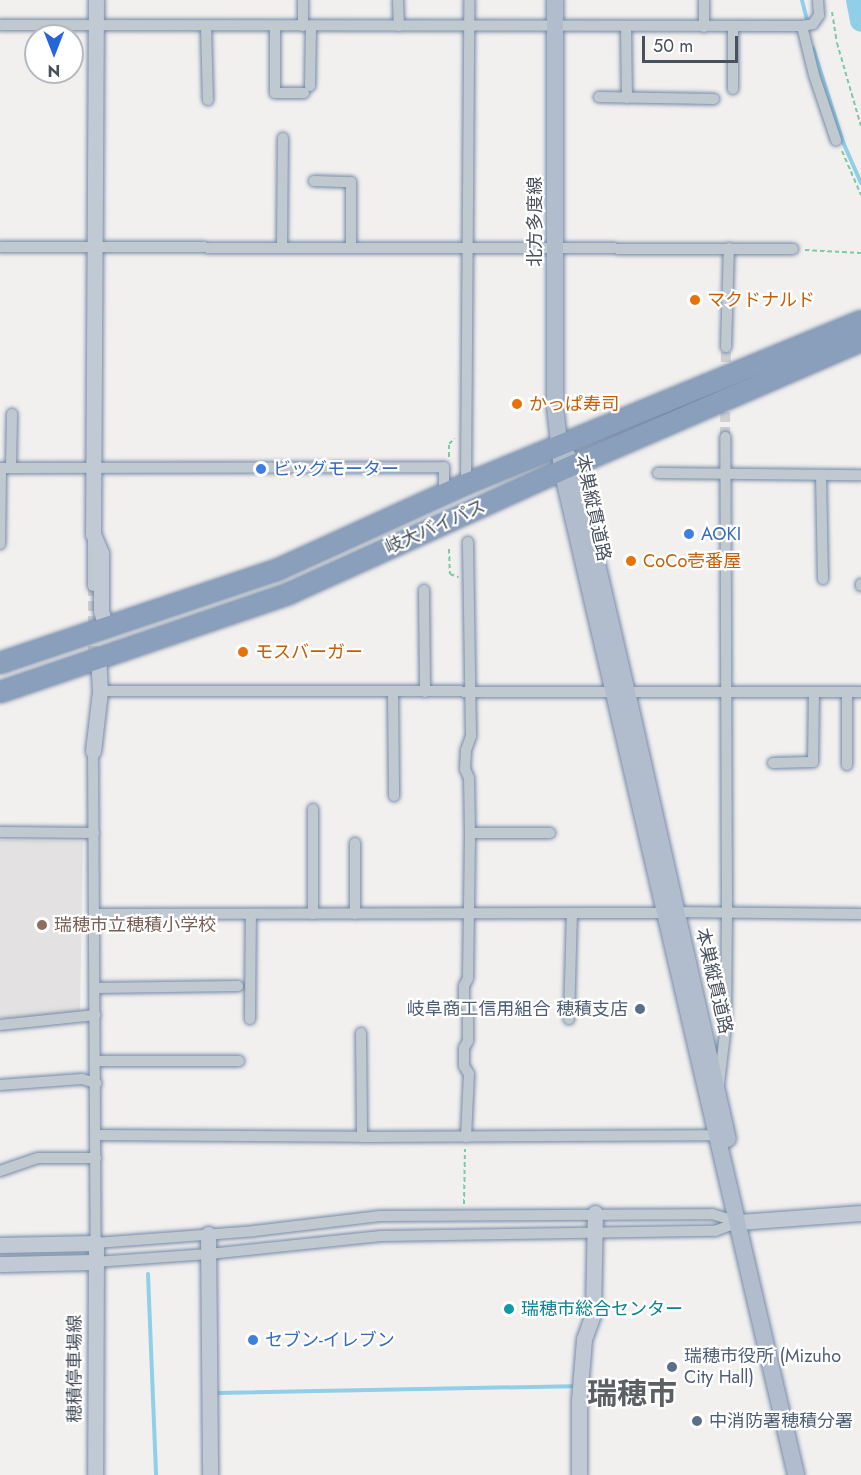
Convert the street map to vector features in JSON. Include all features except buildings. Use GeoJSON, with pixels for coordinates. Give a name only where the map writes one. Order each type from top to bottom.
{"type":"FeatureCollection","features":[{"type":"Feature","properties":{"kind":"highway","name":"岐大バイパス"},"geometry":{"type":"LineString","coordinates":[[0,663],[277,570],[444,493],[740,373],[861,321]]}},
{"type":"Feature","properties":{"kind":"highway","name":"岐大バイパス"},"geometry":{"type":"LineString","coordinates":[[0,692],[290,593],[568,467],[861,341]]}},
{"type":"Feature","properties":{"kind":"main road","name":"北方多度線"},"geometry":{"type":"LineString","coordinates":[[555,0],[555,406],[561,444]]}},
{"type":"Feature","properties":{"kind":"main road","name":"本巣縦貫道路"},"geometry":{"type":"LineString","coordinates":[[561,444],[670,912],[716,1136],[743,1222],[807,1475]]}},
{"type":"Feature","properties":{"kind":"main road","name":"本巣縦貫道路"},"geometry":{"type":"LineString","coordinates":[[670,912],[719,1091],[743,1222],[796,1475]]}},
{"type":"Feature","properties":{"kind":"street"},"geometry":{"type":"LineString","coordinates":[[93,586],[96,0]]}},
{"type":"Feature","properties":{"kind":"street"},"geometry":{"type":"LineString","coordinates":[[274,26],[275,93],[307,90],[307,26],[303,0]]}},
{"type":"Feature","properties":{"kind":"street"},"geometry":{"type":"LineString","coordinates":[[398,0],[399,26]]}},
{"type":"Feature","properties":{"kind":"street"},"geometry":{"type":"LineString","coordinates":[[466,484],[469,0]]}},
{"type":"Feature","properties":{"kind":"street"},"geometry":{"type":"LineString","coordinates":[[704,0],[704,27]]}},
{"type":"Feature","properties":{"kind":"street"},"geometry":{"type":"LineString","coordinates":[[0,25],[802,26],[813,24],[819,15],[818,0]]}},
{"type":"Feature","properties":{"kind":"street"},"geometry":{"type":"LineString","coordinates":[[206,26],[208,100]]}},
{"type":"Feature","properties":{"kind":"street"},"geometry":{"type":"LineString","coordinates":[[802,26],[836,140]]}},
{"type":"Feature","properties":{"kind":"street"},"geometry":{"type":"LineString","coordinates":[[626,27],[627,98]]}},
{"type":"Feature","properties":{"kind":"street"},"geometry":{"type":"LineString","coordinates":[[733,27],[733,88]]}},
{"type":"Feature","properties":{"kind":"street"},"geometry":{"type":"LineString","coordinates":[[599,97],[714,99]]}},
{"type":"Feature","properties":{"kind":"street"},"geometry":{"type":"LineString","coordinates":[[282,247],[283,138]]}},
{"type":"Feature","properties":{"kind":"street"},"geometry":{"type":"LineString","coordinates":[[314,181],[351,182],[351,248]]}},
{"type":"Feature","properties":{"kind":"street"},"geometry":{"type":"LineString","coordinates":[[0,247],[793,249]]}},
{"type":"Feature","properties":{"kind":"street"},"geometry":{"type":"LineString","coordinates":[[726,346],[729,248]]}},
{"type":"Feature","properties":{"kind":"street"},"geometry":{"type":"LineString","coordinates":[[0,544],[4,468],[12,414]]}},
{"type":"Feature","properties":{"kind":"street"},"geometry":{"type":"LineString","coordinates":[[719,1091],[726,1024],[723,474],[725,437]]}},
{"type":"Feature","properties":{"kind":"street"},"geometry":{"type":"LineString","coordinates":[[4,468],[444,467],[444,493]]}},
{"type":"Feature","properties":{"kind":"street"},"geometry":{"type":"LineString","coordinates":[[658,473],[861,475]]}},
{"type":"Feature","properties":{"kind":"street"},"geometry":{"type":"LineString","coordinates":[[821,475],[823,579]]}},
{"type":"Feature","properties":{"kind":"street"},"geometry":{"type":"LineString","coordinates":[[93,534],[101,553],[101,611],[107,628]]}},
{"type":"Feature","properties":{"kind":"street"},"geometry":{"type":"LineString","coordinates":[[466,1137],[468,1074],[464,1066],[464,1048],[468,1041],[468,1010],[464,1000],[464,986],[468,978],[470,833],[469,778],[465,769],[466,750],[471,736],[468,542]]}},
{"type":"Feature","properties":{"kind":"street"},"geometry":{"type":"LineString","coordinates":[[424,590],[425,692]]}},
{"type":"Feature","properties":{"kind":"street"},"geometry":{"type":"LineString","coordinates":[[93,751],[100,691],[98,658]]}},
{"type":"Feature","properties":{"kind":"street"},"geometry":{"type":"LineString","coordinates":[[100,691],[724,694],[861,692]]}},
{"type":"Feature","properties":{"kind":"street"},"geometry":{"type":"LineString","coordinates":[[773,763],[813,762],[814,692]]}},
{"type":"Feature","properties":{"kind":"street"},"geometry":{"type":"LineString","coordinates":[[847,692],[847,765]]}},
{"type":"Feature","properties":{"kind":"street"},"geometry":{"type":"LineString","coordinates":[[393,693],[394,796]]}},
{"type":"Feature","properties":{"kind":"street"},"geometry":{"type":"LineString","coordinates":[[93,707],[96,1243]]}},
{"type":"Feature","properties":{"kind":"street"},"geometry":{"type":"LineString","coordinates":[[312,914],[313,809]]}},
{"type":"Feature","properties":{"kind":"street"},"geometry":{"type":"LineString","coordinates":[[0,832],[94,833]]}},
{"type":"Feature","properties":{"kind":"street"},"geometry":{"type":"LineString","coordinates":[[470,833],[550,833]]}},
{"type":"Feature","properties":{"kind":"street"},"geometry":{"type":"LineString","coordinates":[[354,843],[355,914]]}},
{"type":"Feature","properties":{"kind":"street"},"geometry":{"type":"LineString","coordinates":[[94,914],[670,912],[861,914]]}},
{"type":"Feature","properties":{"kind":"street"},"geometry":{"type":"LineString","coordinates":[[569,1019],[572,913]]}},
{"type":"Feature","properties":{"kind":"street"},"geometry":{"type":"LineString","coordinates":[[250,1019],[251,914]]}},
{"type":"Feature","properties":{"kind":"street"},"geometry":{"type":"LineString","coordinates":[[95,988],[238,987]]}},
{"type":"Feature","properties":{"kind":"street"},"geometry":{"type":"LineString","coordinates":[[0,1025],[95,1015]]}},
{"type":"Feature","properties":{"kind":"street"},"geometry":{"type":"LineString","coordinates":[[361,1033],[362,1137]]}},
{"type":"Feature","properties":{"kind":"street"},"geometry":{"type":"LineString","coordinates":[[96,1061],[239,1061]]}},
{"type":"Feature","properties":{"kind":"street"},"geometry":{"type":"LineString","coordinates":[[0,1085],[82,1080],[96,1083]]}},
{"type":"Feature","properties":{"kind":"street"},"geometry":{"type":"LineString","coordinates":[[96,1135],[716,1136]]}},
{"type":"Feature","properties":{"kind":"street"},"geometry":{"type":"LineString","coordinates":[[0,1172],[38,1158],[96,1158]]}},
{"type":"Feature","properties":{"kind":"street"},"geometry":{"type":"LineString","coordinates":[[579,1475],[579,1400],[584,1339],[593,1314],[595,1213]]}},
{"type":"Feature","properties":{"kind":"street"},"geometry":{"type":"LineString","coordinates":[[0,1264],[95,1262],[209,1254],[381,1236],[715,1231],[743,1222],[861,1213]]}},
{"type":"Feature","properties":{"kind":"street"},"geometry":{"type":"LineString","coordinates":[[0,1245],[96,1243],[380,1216],[712,1214],[743,1222]]}},
{"type":"Feature","properties":{"kind":"street"},"geometry":{"type":"LineString","coordinates":[[208,1234],[210,1475]]}},
{"type":"Feature","properties":{"kind":"street","name":"穂積停車場線"},"geometry":{"type":"LineString","coordinates":[[95,1475],[96,1243]]}},
{"type":"Feature","properties":{"kind":"path"},"geometry":{"type":"LineString","coordinates":[[832,11],[837,43],[861,126]]}},
{"type":"Feature","properties":{"kind":"path"},"geometry":{"type":"LineString","coordinates":[[836,140],[861,195]]}},
{"type":"Feature","properties":{"kind":"path"},"geometry":{"type":"LineString","coordinates":[[793,249],[861,253]]}},
{"type":"Feature","properties":{"kind":"path"},"geometry":{"type":"LineString","coordinates":[[449,549],[450,574],[469,582]]}},
{"type":"Feature","properties":{"kind":"path"},"geometry":{"type":"LineString","coordinates":[[464,1214],[466,1137]]}},
{"type":"Feature","properties":{"kind":"shaded area","name":"瑞穂市立穂積小学校"},"geometry":{"type":"Polygon","coordinates":[[[0,840],[83,841],[80,1019],[0,1018],[0,840]]]}},
{"type":"Feature","properties":{"kind":"waterway"},"geometry":{"type":"LineString","coordinates":[[802,0],[807,20]]}},
{"type":"Feature","properties":{"kind":"waterway"},"geometry":{"type":"LineString","coordinates":[[857,0],[861,21]]}},
{"type":"Feature","properties":{"kind":"waterway"},"geometry":{"type":"LineString","coordinates":[[813,48],[843,142],[861,183]]}},
{"type":"Feature","properties":{"kind":"waterway"},"geometry":{"type":"LineString","coordinates":[[148,1274],[156,1475]]}},
{"type":"Feature","properties":{"kind":"waterway"},"geometry":{"type":"LineString","coordinates":[[217,1393],[572,1386]]}},
{"type":"Feature","properties":{"kind":"tunnel"},"geometry":{"type":"LineString","coordinates":[[725,437],[726,347]]}},
{"type":"Feature","properties":{"kind":"tunnel"},"geometry":{"type":"LineString","coordinates":[[93,586],[93,664]]}},
{"type":"Feature","properties":{"kind":"place","name":"マクドナルド"},"geometry":{"type":"Point","coordinates":[695,300]}},
{"type":"Feature","properties":{"kind":"place","name":"かっぱ寿司"},"geometry":{"type":"Point","coordinates":[517,404]}},
{"type":"Feature","properties":{"kind":"place","name":"ビッグモーター"},"geometry":{"type":"Point","coordinates":[261,469]}},
{"type":"Feature","properties":{"kind":"place","name":"AOKI"},"geometry":{"type":"Point","coordinates":[689,534]}},
{"type":"Feature","properties":{"kind":"place","name":"CoCo壱番屋"},"geometry":{"type":"Point","coordinates":[631,561]}},
{"type":"Feature","properties":{"kind":"place","name":"モスバーガー"},"geometry":{"type":"Point","coordinates":[243,652]}},
{"type":"Feature","properties":{"kind":"place","name":"瑞穂市立穂積小学校"},"geometry":{"type":"Point","coordinates":[42,925]}},
{"type":"Feature","properties":{"kind":"place","name":"岐阜商工信用組合 穂積支店"},"geometry":{"type":"Point","coordinates":[640,1009]}},
{"type":"Feature","properties":{"kind":"place","name":"瑞穂市総合センター"},"geometry":{"type":"Point","coordinates":[509,1309]}},
{"type":"Feature","properties":{"kind":"place","name":"セブン-イレブン"},"geometry":{"type":"Point","coordinates":[253,1340]}},
{"type":"Feature","properties":{"kind":"place","name":"瑞穂市役所 (Mizuho City Hall)"},"geometry":{"type":"Point","coordinates":[672,1367]}},
{"type":"Feature","properties":{"kind":"place","name":"中消防署穂積分署"},"geometry":{"type":"Point","coordinates":[697,1421]}},
{"type":"Feature","properties":{"kind":"district","name":"瑞穂市"},"geometry":{"type":"Point","coordinates":[632,1394]}}]}
